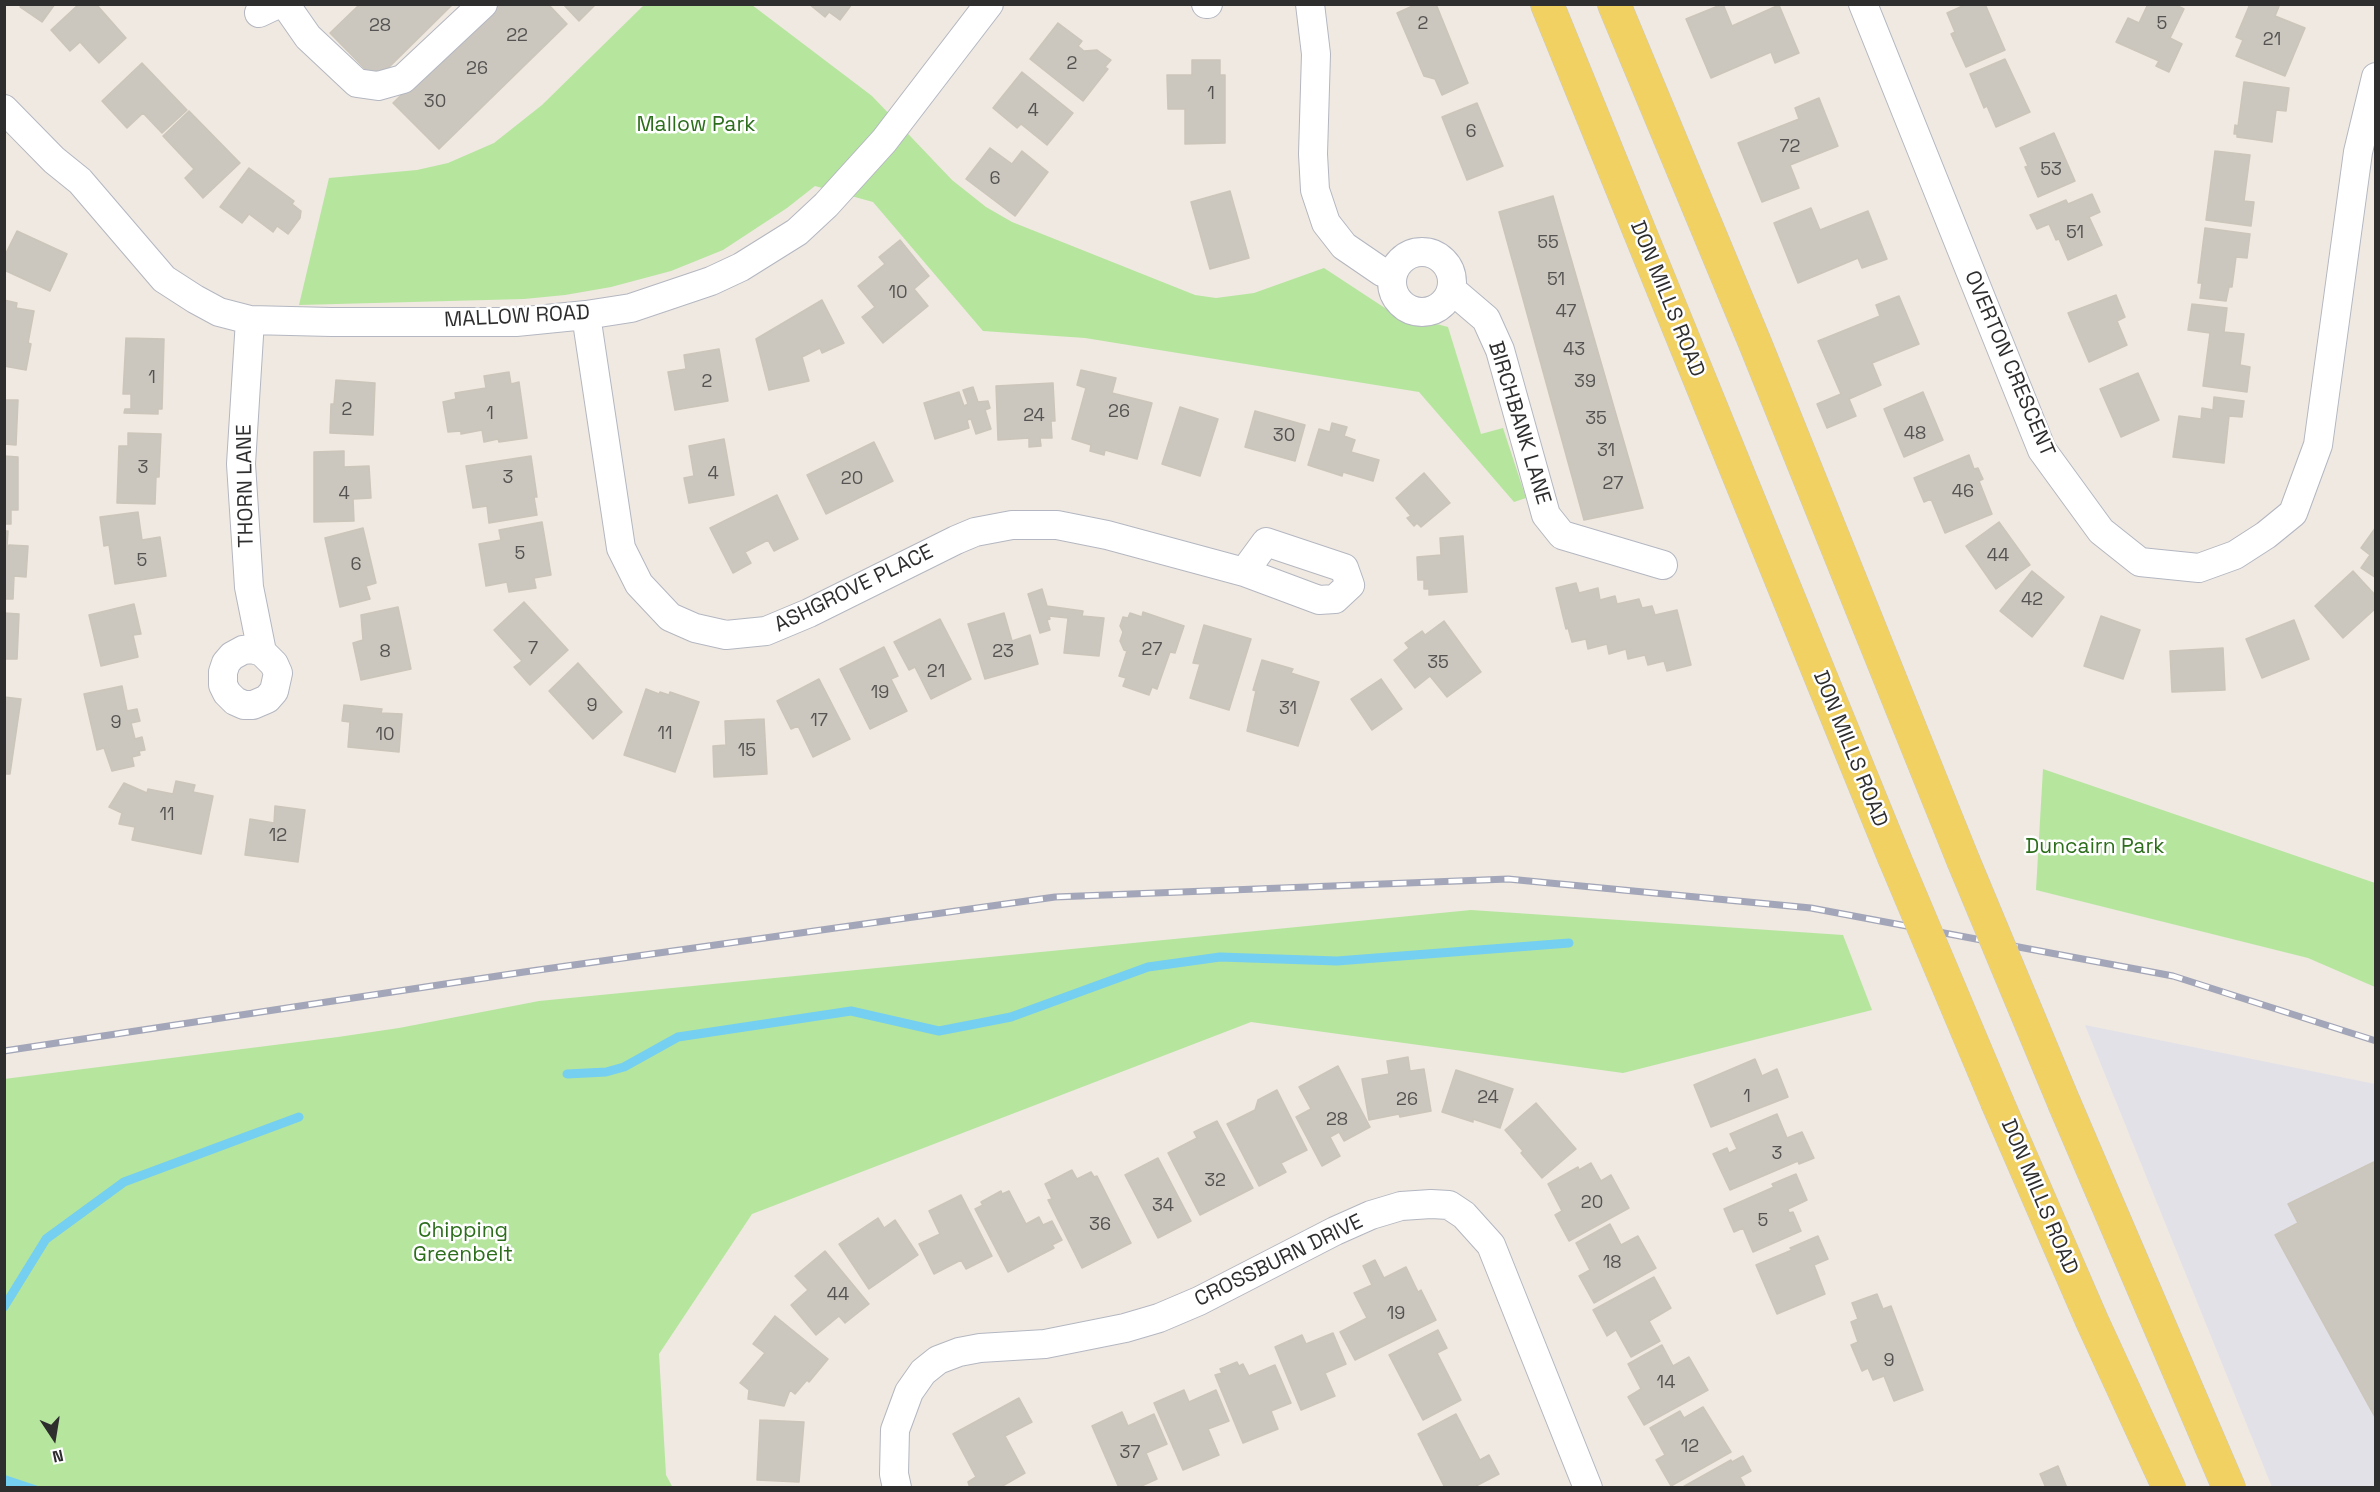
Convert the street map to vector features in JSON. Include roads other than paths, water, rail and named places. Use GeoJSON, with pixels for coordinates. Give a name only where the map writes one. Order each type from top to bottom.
{"type":"FeatureCollection","features":[{"type":"Feature","properties":{"kind":"main road","name":"DON MILLS ROAD"},"geometry":{"type":"LineString","coordinates":[[1547,4],[1894,857],[2092,1321],[2169,1488]]}},
{"type":"Feature","properties":{"kind":"main road"},"geometry":{"type":"LineString","coordinates":[[1614,4],[1759,354],[1963,860],[2229,1488]]}},
{"type":"Feature","properties":{"kind":"street"},"geometry":{"type":"LineString","coordinates":[[274,7],[357,83],[378,86],[403,79],[483,4]]}},
{"type":"Feature","properties":{"kind":"street","name":"MALLOW ROAD"},"geometry":{"type":"LineString","coordinates":[[4,110],[54,160],[80,180],[164,279],[219,312],[250,320],[516,322],[586,315],[631,308],[711,281],[741,267],[797,232],[826,205],[885,141],[990,4]]}},
{"type":"Feature","properties":{"kind":"street"},"geometry":{"type":"LineString","coordinates":[[1310,4],[1316,54],[1313,154],[1315,190],[1326,223],[1344,246],[1382,272],[1393,274]]}},
{"type":"Feature","properties":{"kind":"street","name":"OVERTON CRESCENT"},"geometry":{"type":"LineString","coordinates":[[1863,4],[2042,450],[2101,531],[2140,562],[2199,568],[2235,555],[2266,535],[2293,513],[2318,446],[2358,152],[2376,77]]}},
{"type":"Feature","properties":{"kind":"street"},"geometry":{"type":"LineString","coordinates":[[1416,252],[1432,253],[1448,266],[1453,279],[1452,290],[1449,298],[1434,310],[1424,313],[1414,311],[1400,303],[1392,284],[1393,274],[1397,264],[1405,257],[1416,252]]}},
{"type":"Feature","properties":{"kind":"street","name":"BIRCHBANK LANE"},"geometry":{"type":"LineString","coordinates":[[1452,290],[1486,319],[1500,350],[1546,515],[1562,535],[1663,564]]}},
{"type":"Feature","properties":{"kind":"street","name":"ASHGROVE PLACE"},"geometry":{"type":"LineString","coordinates":[[586,315],[621,548],[639,584],[670,616],[695,628],[726,635],[766,631],[810,613],[956,540],[975,532],[1012,525],[1058,525],[1107,535],[1244,572]]}},
{"type":"Feature","properties":{"kind":"street","name":"THORN LANE"},"geometry":{"type":"LineString","coordinates":[[250,320],[241,464],[249,587],[262,652]]}},
{"type":"Feature","properties":{"kind":"street","name":"CROSSBURN DRIVE"},"geometry":{"type":"LineString","coordinates":[[897,1488],[894,1474],[895,1430],[909,1392],[923,1372],[938,1360],[969,1350],[1045,1344],[1147,1322],[1199,1301],[1371,1215],[1401,1206],[1431,1204],[1449,1205],[1464,1215],[1491,1245],[1588,1488]]}},
{"type":"Feature","properties":{"kind":"water"},"geometry":{"type":"Polygon","coordinates":[[[5,1475],[41,1487],[5,1487],[5,1475]]]}},
{"type":"Feature","properties":{"kind":"waterway"},"geometry":{"type":"LineString","coordinates":[[567,1074],[606,1072],[624,1067],[678,1037],[851,1011],[939,1031],[1011,1017],[1148,967],[1220,957],[1337,961],[1569,943]]}},
{"type":"Feature","properties":{"kind":"waterway"},"geometry":{"type":"LineString","coordinates":[[4,1307],[46,1239],[124,1182],[299,1117]]}},
{"type":"Feature","properties":{"kind":"railway"},"geometry":{"type":"LineString","coordinates":[[4,1051],[524,972],[1055,897],[1508,879],[1811,908],[2173,976],[2376,1041]]}},
{"type":"Feature","properties":{"kind":"park label","name":"Mallow Park"},"geometry":{"type":"Point","coordinates":[696,125]}},
{"type":"Feature","properties":{"kind":"park label","name":"Duncairn Park"},"geometry":{"type":"Point","coordinates":[2095,847]}},
{"type":"Feature","properties":{"kind":"park label","name":"Chipping Greenbelt"},"geometry":{"type":"Point","coordinates":[463,1243]}}]}
